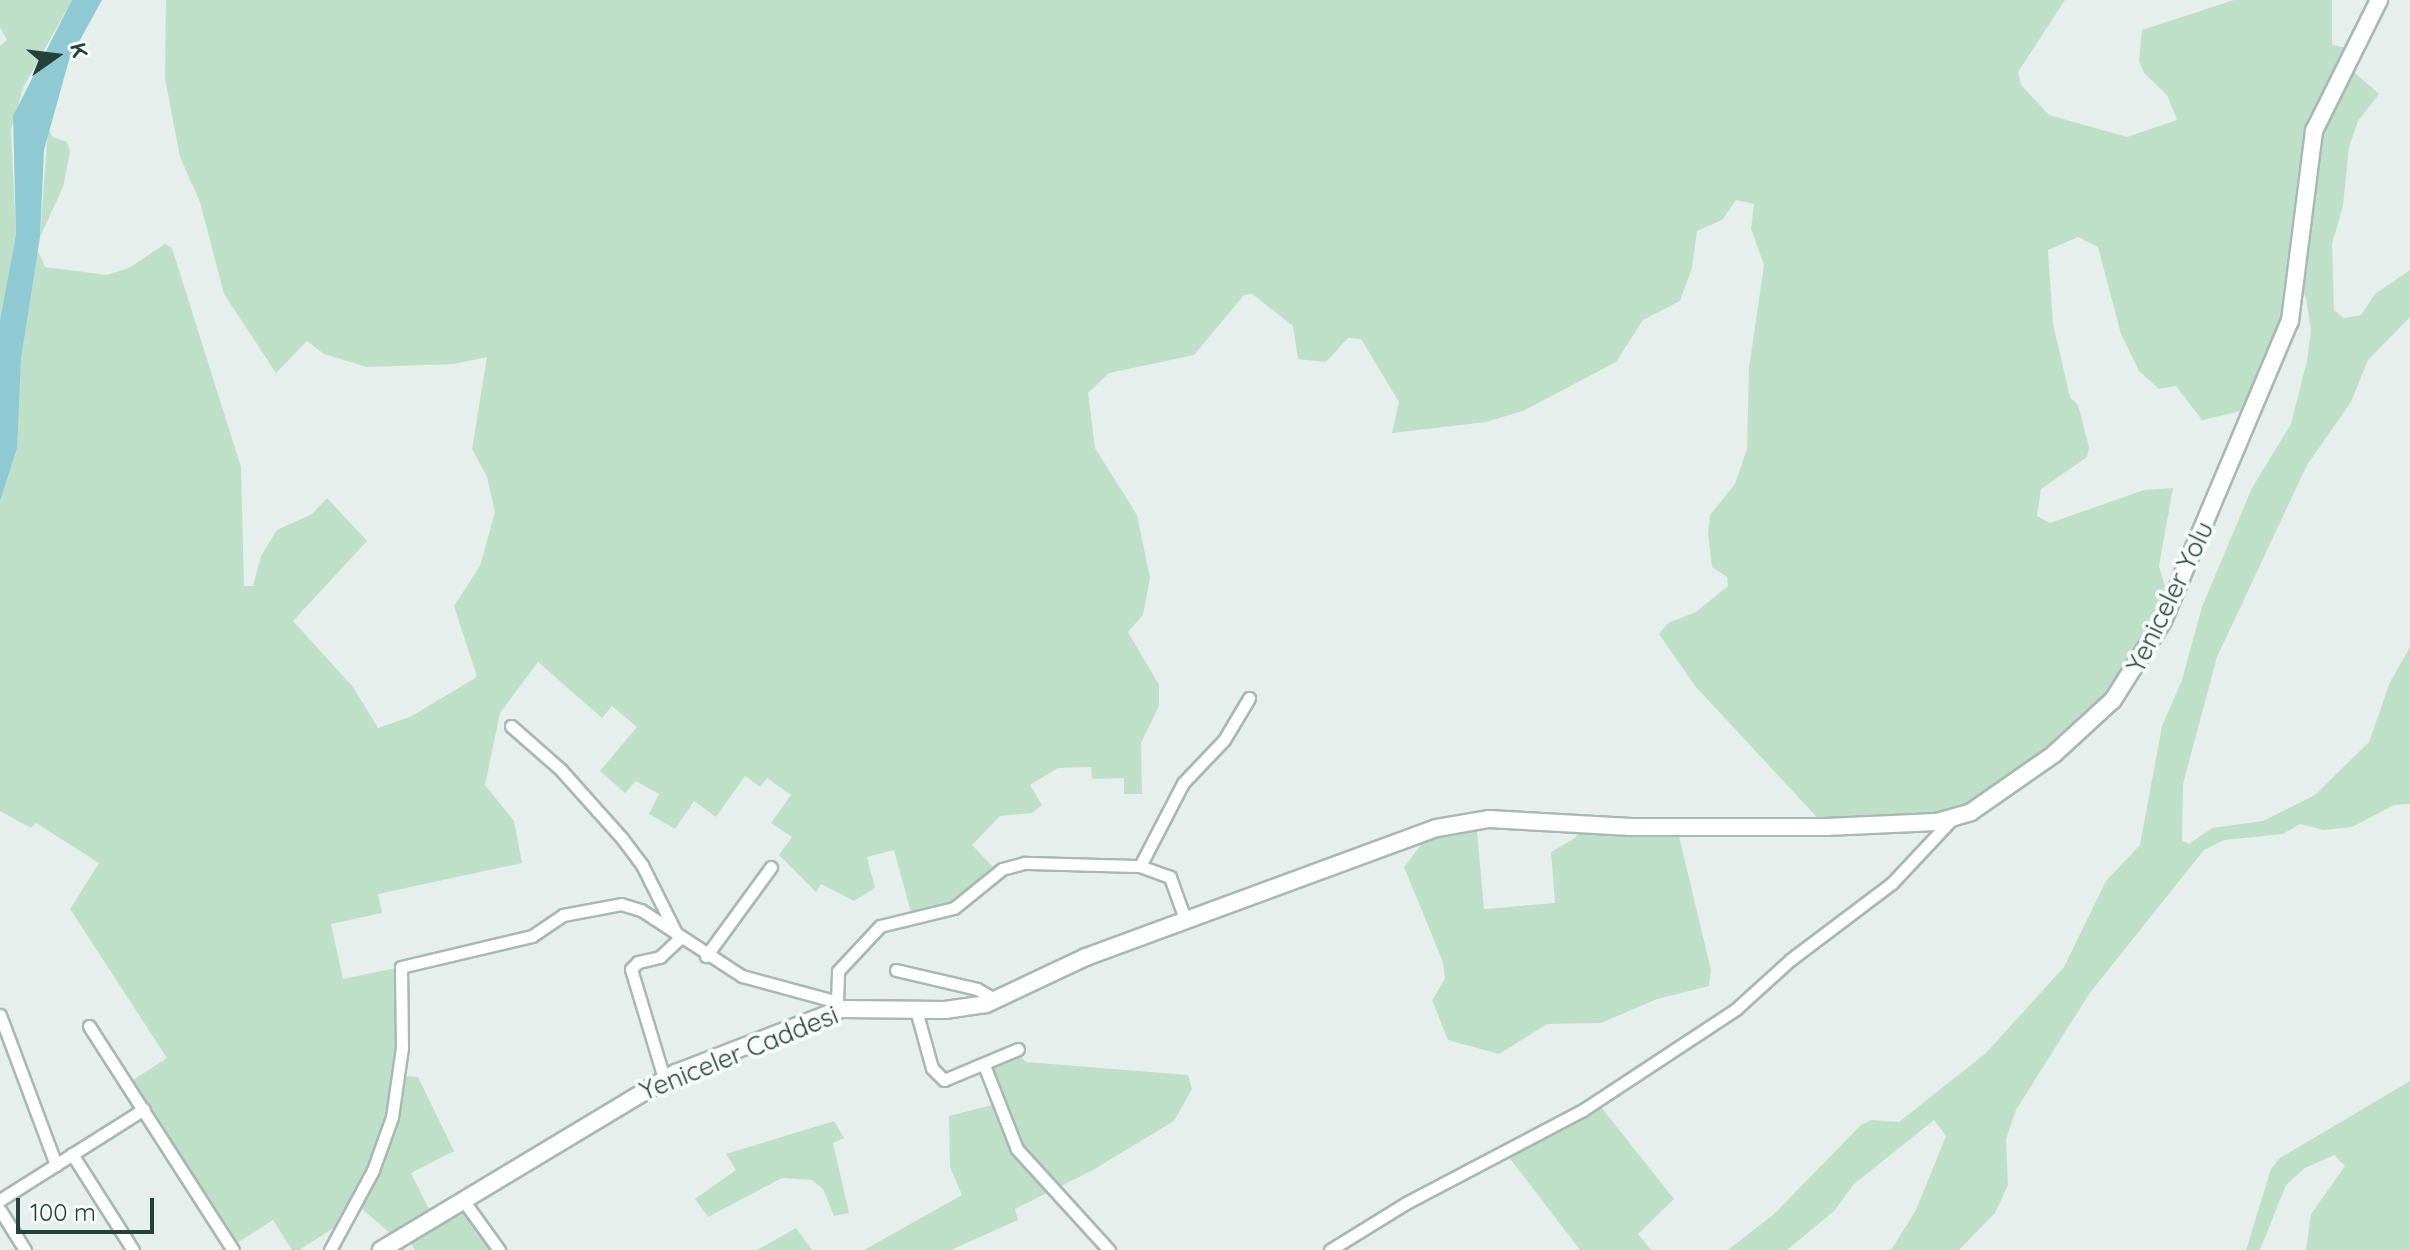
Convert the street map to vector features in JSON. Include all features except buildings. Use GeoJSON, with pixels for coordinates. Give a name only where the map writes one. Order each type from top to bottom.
{"type":"FeatureCollection","features":[{"type":"Feature","properties":{"kind":"street","name":"Yeniceler Yolu"},"geometry":{"type":"LineString","coordinates":[[1352,859],[1437,828],[1489,819],[1709,829],[1952,819],[2010,787],[2088,725],[2129,680],[2163,621],[2290,321],[2314,131],[2379,0]]}},
{"type":"Feature","properties":{"kind":"street"},"geometry":{"type":"LineString","coordinates":[[1140,866],[1175,796],[1224,740],[1249,698]]}},
{"type":"Feature","properties":{"kind":"street"},"geometry":{"type":"LineString","coordinates":[[511,726],[561,770],[621,837],[642,865],[679,939]]}},
{"type":"Feature","properties":{"kind":"street"},"geometry":{"type":"LineString","coordinates":[[1330,1250],[1597,1102],[1727,1015],[1790,960],[1892,883],[1952,819]]}},
{"type":"Feature","properties":{"kind":"street","name":"Yeniceler Caddesi"},"geometry":{"type":"LineString","coordinates":[[381,1250],[664,1078],[839,1006],[959,1010],[996,1000],[1086,957],[1352,859]]}},
{"type":"Feature","properties":{"kind":"street"},"geometry":{"type":"LineString","coordinates":[[330,1250],[373,1170],[392,1117],[402,1048],[401,967],[532,936],[563,915],[608,906],[641,910],[706,956],[760,983],[839,1006],[838,971],[880,926],[954,908],[1002,869],[1025,863],[1140,866],[1170,877],[1185,919]]}},
{"type":"Feature","properties":{"kind":"street"},"geometry":{"type":"LineString","coordinates":[[706,956],[771,867]]}},
{"type":"Feature","properties":{"kind":"street"},"geometry":{"type":"LineString","coordinates":[[664,1078],[631,969],[638,962],[660,957],[679,939]]}},
{"type":"Feature","properties":{"kind":"street"},"geometry":{"type":"LineString","coordinates":[[896,970],[977,989],[996,1000]]}},
{"type":"Feature","properties":{"kind":"street"},"geometry":{"type":"LineString","coordinates":[[916,1010],[940,1078],[958,1078],[1018,1049]]}},
{"type":"Feature","properties":{"kind":"street"},"geometry":{"type":"LineString","coordinates":[[0,1015],[56,1165]]}},
{"type":"Feature","properties":{"kind":"street"},"geometry":{"type":"LineString","coordinates":[[89,1026],[233,1250]]}},
{"type":"Feature","properties":{"kind":"street"},"geometry":{"type":"LineString","coordinates":[[984,1065],[1017,1149],[1109,1250]]}},
{"type":"Feature","properties":{"kind":"street"},"geometry":{"type":"LineString","coordinates":[[0,1200],[144,1109]]}},
{"type":"Feature","properties":{"kind":"street"},"geometry":{"type":"LineString","coordinates":[[72,1154],[133,1250]]}},
{"type":"Feature","properties":{"kind":"street"},"geometry":{"type":"LineString","coordinates":[[463,1200],[499,1250]]}},
{"type":"Feature","properties":{"kind":"street"},"geometry":{"type":"LineString","coordinates":[[0,1210],[25,1250]]}},
{"type":"Feature","properties":{"kind":"green space"},"geometry":{"type":"Polygon","coordinates":[[[0,0],[72,0],[23,88],[11,130],[16,234],[0,320],[0,46],[7,40],[0,27],[0,0]]]}},
{"type":"Feature","properties":{"kind":"green space"},"geometry":{"type":"Polygon","coordinates":[[[166,0],[2065,0],[2018,72],[2021,85],[2049,115],[2127,137],[2177,120],[2167,95],[2144,73],[2139,61],[2142,30],[2234,0],[2332,0],[2332,45],[2353,49],[2355,73],[2379,94],[2358,121],[2349,147],[2343,206],[2332,244],[2334,310],[2344,318],[2361,315],[2375,294],[2410,270],[2410,317],[2368,360],[2351,402],[2307,465],[2217,657],[2183,784],[2182,841],[2189,844],[2212,828],[2263,821],[2315,795],[2369,742],[2390,682],[2410,647],[2410,804],[2394,805],[2352,827],[2323,830],[2300,824],[2283,834],[2224,840],[2204,850],[2089,994],[2016,1110],[2006,1139],[2008,1185],[1995,1213],[1959,1250],[1891,1250],[1916,1210],[1946,1136],[1934,1120],[1854,1184],[1834,1211],[1787,1250],[1728,1250],[1774,1214],[1861,1125],[1871,1120],[1899,1122],[1986,1053],[2064,967],[2106,881],[2140,845],[2162,726],[2182,680],[2202,607],[2252,488],[2291,424],[2307,361],[2311,330],[2306,298],[2297,283],[2254,408],[2202,420],[2176,386],[2159,389],[2139,371],[2121,334],[2098,247],[2078,237],[2048,250],[2053,324],[2070,397],[2078,405],[2089,447],[2087,457],[2041,489],[2037,516],[2050,523],[2144,490],[2173,488],[2159,566],[2166,590],[2175,598],[2113,700],[1971,812],[1826,827],[1695,686],[1659,634],[1668,623],[1696,612],[1728,586],[1727,577],[1712,567],[1708,533],[1710,515],[1735,484],[1747,449],[1749,368],[1764,265],[1751,229],[1754,204],[1736,200],[1722,220],[1697,231],[1692,268],[1680,301],[1643,320],[1616,362],[1523,411],[1486,422],[1392,433],[1399,402],[1361,339],[1348,338],[1326,362],[1298,359],[1293,326],[1252,294],[1244,295],[1194,355],[1109,373],[1088,393],[1095,448],[1137,515],[1150,578],[1143,615],[1128,632],[1159,685],[1159,706],[1141,743],[1142,794],[1124,794],[1124,778],[1092,779],[1091,767],[1058,768],[1030,785],[1042,805],[1032,813],[1000,816],[972,845],[997,871],[967,899],[912,916],[894,850],[867,857],[875,888],[854,901],[821,884],[816,892],[779,855],[792,837],[771,823],[791,795],[767,778],[760,787],[745,776],[716,817],[694,801],[675,829],[649,814],[659,794],[636,781],[625,793],[600,771],[637,727],[612,706],[602,718],[538,662],[500,713],[485,785],[514,821],[522,863],[378,894],[382,913],[331,924],[343,979],[401,967],[399,1076],[418,1077],[454,1151],[411,1173],[433,1217],[463,1200],[499,1250],[415,1250],[405,1235],[398,1240],[354,1202],[343,1222],[299,1250],[292,1250],[273,1220],[231,1247],[127,1084],[167,1058],[70,909],[99,863],[36,823],[31,828],[0,811],[0,501],[16,448],[21,359],[37,249],[45,267],[107,275],[129,268],[165,244],[172,248],[241,467],[244,586],[253,586],[261,556],[277,530],[312,514],[327,498],[367,541],[293,621],[353,687],[378,728],[410,717],[477,677],[454,606],[480,566],[495,512],[487,477],[472,449],[487,357],[454,364],[367,367],[324,354],[307,341],[276,373],[224,294],[200,202],[180,157],[165,78],[166,0]]]}},
{"type":"Feature","properties":{"kind":"green space"},"geometry":{"type":"Polygon","coordinates":[[[48,129],[53,137],[67,142],[70,152],[63,187],[40,237],[48,129]]]}},
{"type":"Feature","properties":{"kind":"green space"},"geometry":{"type":"Polygon","coordinates":[[[1476,820],[1484,909],[1555,903],[1551,852],[1575,838],[1583,825],[1677,828],[1711,970],[1709,986],[1657,999],[1601,1023],[1547,1024],[1499,1054],[1448,1040],[1432,1000],[1445,979],[1443,962],[1404,867],[1433,829],[1476,820]]]}},
{"type":"Feature","properties":{"kind":"green space"},"geometry":{"type":"Polygon","coordinates":[[[1015,1051],[1026,1062],[1188,1075],[1192,1089],[1174,1121],[1093,1170],[1015,1209],[1018,1220],[951,1250],[864,1250],[962,1195],[950,1167],[949,1116],[996,1104],[984,1065],[1015,1051]]]}},
{"type":"Feature","properties":{"kind":"green space"},"geometry":{"type":"Polygon","coordinates":[[[2410,1081],[2410,1250],[2306,1250],[2311,1214],[2345,1166],[2334,1155],[2305,1168],[2286,1185],[2260,1250],[2246,1250],[2271,1169],[2280,1158],[2410,1081]]]}},
{"type":"Feature","properties":{"kind":"green space"},"geometry":{"type":"Polygon","coordinates":[[[1597,1102],[1674,1199],[1638,1234],[1651,1250],[1580,1250],[1505,1152],[1597,1102]]]}},
{"type":"Feature","properties":{"kind":"green space"},"geometry":{"type":"Polygon","coordinates":[[[834,1121],[844,1138],[833,1143],[849,1213],[834,1216],[823,1189],[812,1180],[782,1178],[708,1217],[695,1199],[736,1170],[726,1154],[834,1121]]]}},
{"type":"Feature","properties":{"kind":"green space"},"geometry":{"type":"Polygon","coordinates":[[[796,1228],[812,1250],[757,1250],[796,1228]]]}},
{"type":"Feature","properties":{"kind":"water"},"geometry":{"type":"Polygon","coordinates":[[[72,0],[102,0],[69,60],[44,150],[40,237],[21,359],[17,448],[0,501],[0,320],[16,234],[13,116],[72,0]]]}}]}
